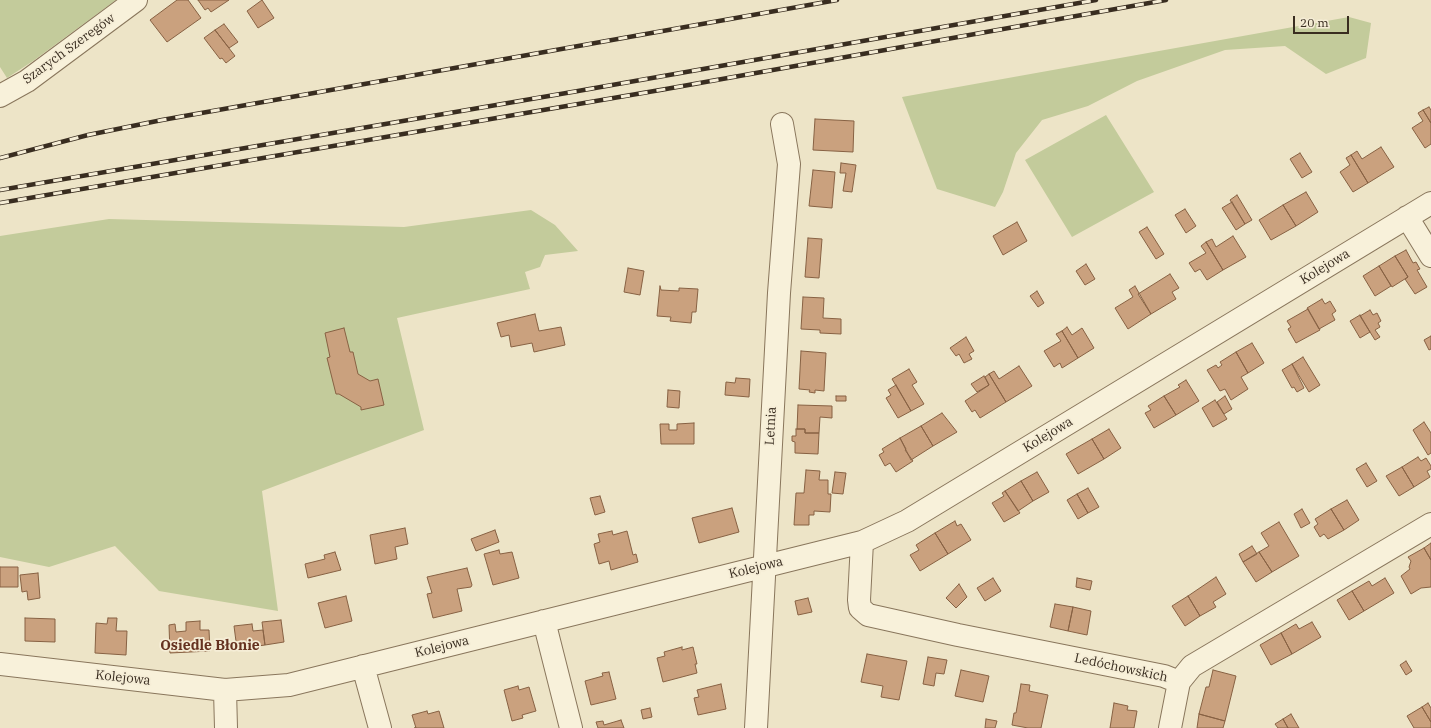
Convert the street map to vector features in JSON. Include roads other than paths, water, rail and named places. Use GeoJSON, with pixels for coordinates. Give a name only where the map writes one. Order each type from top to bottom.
{"type":"FeatureCollection","features":[{"type":"Feature","properties":{"kind":"street","name":"Szarych Szeregów"},"geometry":{"type":"LineString","coordinates":[[0,96],[27,81],[136,0]]}},
{"type":"Feature","properties":{"kind":"street","name":"Letnia"},"geometry":{"type":"LineString","coordinates":[[756,728],[779,293],[790,164],[782,124]]}},
{"type":"Feature","properties":{"kind":"street","name":"Kolejowa"},"geometry":{"type":"LineString","coordinates":[[0,664],[225,690],[289,685],[862,542],[907,521],[1431,203]]}},
{"type":"Feature","properties":{"kind":"street"},"geometry":{"type":"LineString","coordinates":[[1407,217],[1431,256]]}},
{"type":"Feature","properties":{"kind":"street","name":"Ledóchowskich"},"geometry":{"type":"LineString","coordinates":[[862,542],[859,600],[860,608],[868,615],[958,635],[1164,676],[1178,682],[1192,666],[1431,524]]}},
{"type":"Feature","properties":{"kind":"street"},"geometry":{"type":"LineString","coordinates":[[544,621],[571,728]]}},
{"type":"Feature","properties":{"kind":"street"},"geometry":{"type":"LineString","coordinates":[[364,666],[380,728]]}},
{"type":"Feature","properties":{"kind":"street"},"geometry":{"type":"LineString","coordinates":[[1170,728],[1178,682]]}},
{"type":"Feature","properties":{"kind":"street"},"geometry":{"type":"LineString","coordinates":[[225,690],[226,728]]}},
{"type":"Feature","properties":{"kind":"railway"},"geometry":{"type":"LineString","coordinates":[[0,158],[88,135],[162,120],[837,0]]}},
{"type":"Feature","properties":{"kind":"railway"},"geometry":{"type":"LineString","coordinates":[[0,190],[1096,0]]}},
{"type":"Feature","properties":{"kind":"railway"},"geometry":{"type":"LineString","coordinates":[[0,203],[666,89],[1166,0]]}},
{"type":"Feature","properties":{"kind":"district","name":"Osiedle Błonie"},"geometry":{"type":"Point","coordinates":[210,646]}}]}
